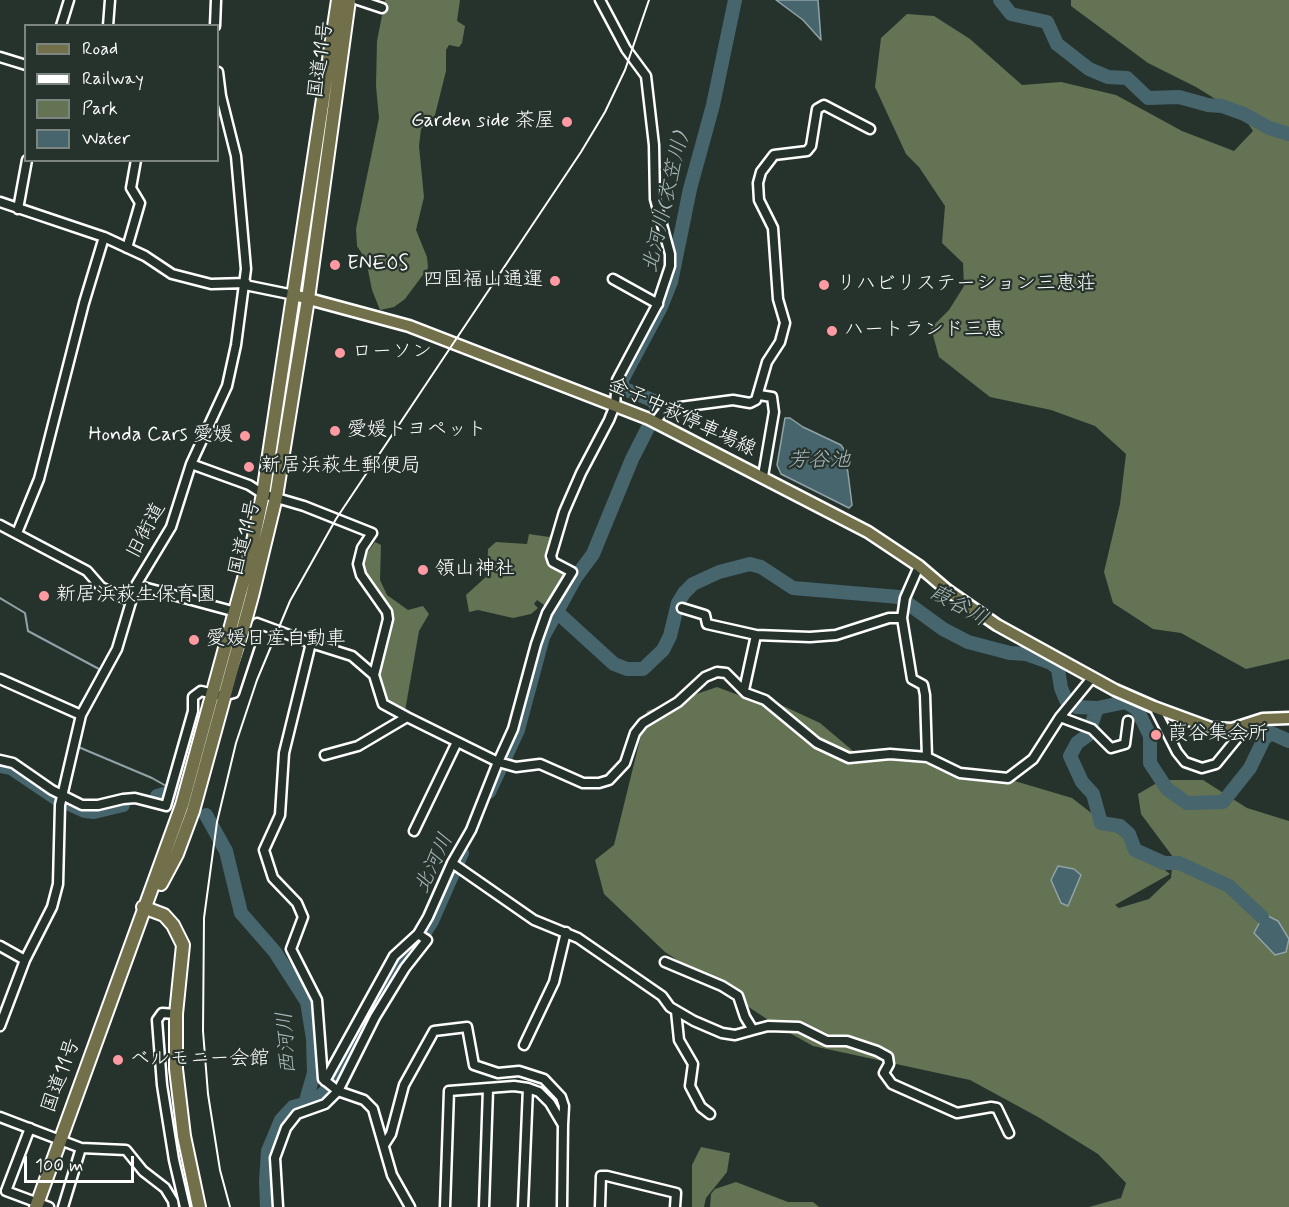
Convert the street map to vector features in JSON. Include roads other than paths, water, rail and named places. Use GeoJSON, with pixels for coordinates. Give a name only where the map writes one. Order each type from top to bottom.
{"type":"FeatureCollection","features":[{"type":"Feature","properties":{"kind":"highway","name":"国道11号"},"geometry":{"type":"LineString","coordinates":[[41,1205],[60,1139],[125,958],[166,871],[177,854],[193,811],[263,494],[338,0]]}},
{"type":"Feature","properties":{"kind":"highway","name":"国道11号"},"geometry":{"type":"LineString","coordinates":[[218,695],[252,596],[276,497],[308,299],[350,0]]}},
{"type":"Feature","properties":{"kind":"highway"},"geometry":{"type":"LineString","coordinates":[[147,909],[164,915],[173,925],[183,945],[176,1014],[176,1069],[184,1137],[199,1207]]}},
{"type":"Feature","properties":{"kind":"main road","name":"金子中萩停車場線"},"geometry":{"type":"LineString","coordinates":[[294,295],[409,326],[652,420],[868,532],[920,566],[947,590],[997,625],[1052,653],[1092,678],[1154,706],[1211,728],[1247,726],[1263,719],[1289,718]]}},
{"type":"Feature","properties":{"kind":"street"},"geometry":{"type":"LineString","coordinates":[[62,24],[69,0]]}},
{"type":"Feature","properties":{"kind":"street"},"geometry":{"type":"LineString","coordinates":[[108,24],[110,0]]}},
{"type":"Feature","properties":{"kind":"street"},"geometry":{"type":"LineString","coordinates":[[215,24],[216,0]]}},
{"type":"Feature","properties":{"kind":"street"},"geometry":{"type":"LineString","coordinates":[[358,0],[382,8]]}},
{"type":"Feature","properties":{"kind":"street"},"geometry":{"type":"LineString","coordinates":[[278,1207],[275,1158],[286,1128],[297,1114],[325,1104],[337,1090],[375,1017],[422,936],[502,763],[547,613],[572,572],[552,559],[564,512],[615,405],[617,380],[658,304],[670,266],[670,254],[655,199],[654,145],[646,76],[626,49],[600,0]]}},
{"type":"Feature","properties":{"kind":"street"},"geometry":{"type":"LineString","coordinates":[[0,57],[24,65]]}},
{"type":"Feature","properties":{"kind":"street","name":"旧街道"},"geometry":{"type":"LineString","coordinates":[[0,1026],[25,960],[48,916],[58,884],[61,799],[76,741],[78,714],[117,649],[136,585],[171,526],[191,464],[227,386],[246,284],[245,232],[236,156],[219,80]]}},
{"type":"Feature","properties":{"kind":"street"},"geometry":{"type":"LineString","coordinates":[[652,420],[665,409],[733,400],[750,404],[759,395],[765,368],[780,342],[784,323],[778,299],[773,228],[759,200],[758,183],[761,172],[774,154],[807,151],[811,146],[815,114],[824,105],[870,129]]}},
{"type":"Feature","properties":{"kind":"street"},"geometry":{"type":"LineString","coordinates":[[18,209],[27,162]]}},
{"type":"Feature","properties":{"kind":"street"},"geometry":{"type":"LineString","coordinates":[[127,248],[140,203],[131,188],[136,162]]}},
{"type":"Feature","properties":{"kind":"street"},"geometry":{"type":"LineString","coordinates":[[0,202],[104,237],[172,274],[211,284],[246,284],[294,295]]}},
{"type":"Feature","properties":{"kind":"street"},"geometry":{"type":"LineString","coordinates":[[17,533],[39,479],[84,303],[104,237]]}},
{"type":"Feature","properties":{"kind":"street"},"geometry":{"type":"LineString","coordinates":[[613,279],[658,304]]}},
{"type":"Feature","properties":{"kind":"street"},"geometry":{"type":"LineString","coordinates":[[759,395],[772,397],[774,412],[763,476]]}},
{"type":"Feature","properties":{"kind":"street"},"geometry":{"type":"LineString","coordinates":[[191,464],[249,485],[263,494],[372,533],[362,548],[358,564],[361,575],[387,612],[388,619],[374,675],[383,704],[502,763],[540,764],[584,783],[609,780],[625,763],[632,739],[643,723],[678,702],[711,673],[726,673],[744,690],[765,700],[817,743],[849,758],[890,754],[927,757],[960,773],[1008,778],[1033,759],[1060,717],[1092,678]]}},
{"type":"Feature","properties":{"kind":"street"},"geometry":{"type":"LineString","coordinates":[[0,525],[87,571],[101,587],[130,601]]}},
{"type":"Feature","properties":{"kind":"street"},"geometry":{"type":"LineString","coordinates":[[920,566],[905,598],[902,618],[912,679],[922,685],[925,695],[927,757]]}},
{"type":"Feature","properties":{"kind":"street"},"geometry":{"type":"LineString","coordinates":[[136,585],[236,612]]}},
{"type":"Feature","properties":{"kind":"street"},"geometry":{"type":"LineString","coordinates":[[682,608],[705,615],[707,624],[756,635],[826,636],[889,618],[902,618]]}},
{"type":"Feature","properties":{"kind":"street"},"geometry":{"type":"LineString","coordinates":[[0,760],[13,763],[61,799],[82,805],[98,805],[123,798],[135,798],[166,806],[193,711],[193,697],[201,691],[218,695],[236,690],[257,623],[352,656],[374,675]]}},
{"type":"Feature","properties":{"kind":"street"},"geometry":{"type":"LineString","coordinates":[[744,690],[756,635]]}},
{"type":"Feature","properties":{"kind":"street"},"geometry":{"type":"LineString","coordinates":[[311,643],[284,753],[280,815],[264,850],[273,878],[297,903],[303,917],[291,949],[317,1000],[322,1074],[326,1082],[337,1090],[364,1100],[373,1109],[392,1175],[410,1207]]}},
{"type":"Feature","properties":{"kind":"street"},"geometry":{"type":"LineString","coordinates":[[0,679],[78,714]]}},
{"type":"Feature","properties":{"kind":"street"},"geometry":{"type":"LineString","coordinates":[[1154,706],[1177,752],[1185,762],[1202,768],[1216,764],[1247,726]]}},
{"type":"Feature","properties":{"kind":"street"},"geometry":{"type":"LineString","coordinates":[[325,755],[358,746],[406,717]]}},
{"type":"Feature","properties":{"kind":"street"},"geometry":{"type":"LineString","coordinates":[[1060,717],[1089,729],[1111,748],[1125,744],[1128,721]]}},
{"type":"Feature","properties":{"kind":"street"},"geometry":{"type":"LineString","coordinates":[[414,831],[457,742]]}},
{"type":"Feature","properties":{"kind":"street"},"geometry":{"type":"LineString","coordinates":[[455,865],[534,920],[566,932],[662,996],[676,1011],[722,1033],[735,1035],[768,1026],[799,1027],[827,1041],[847,1041],[888,1057],[889,1064],[884,1073],[892,1084],[957,1113],[997,1108],[1009,1133]]}},
{"type":"Feature","properties":{"kind":"street"},"geometry":{"type":"LineString","coordinates":[[524,1045],[554,982],[566,932]]}},
{"type":"Feature","properties":{"kind":"street"},"geometry":{"type":"LineString","coordinates":[[326,1082],[394,956],[422,936]]}},
{"type":"Feature","properties":{"kind":"street"},"geometry":{"type":"LineString","coordinates":[[0,946],[25,960]]}},
{"type":"Feature","properties":{"kind":"street"},"geometry":{"type":"LineString","coordinates":[[665,962],[722,986],[738,996],[745,1017],[753,1030]]}},
{"type":"Feature","properties":{"kind":"street"},"geometry":{"type":"LineString","coordinates":[[676,1011],[680,1040],[693,1064],[690,1086],[701,1107],[710,1114]]}},
{"type":"Feature","properties":{"kind":"street"},"geometry":{"type":"LineString","coordinates":[[176,1014],[162,1012],[157,1020],[167,1117],[185,1207]]}},
{"type":"Feature","properties":{"kind":"street"},"geometry":{"type":"LineString","coordinates":[[384,1145],[391,1134],[405,1085],[435,1031],[467,1027],[474,1065],[498,1073],[519,1071],[544,1079],[561,1097],[564,1106],[562,1207]]}},
{"type":"Feature","properties":{"kind":"street"},"geometry":{"type":"LineString","coordinates":[[523,1207],[528,1088]]}},
{"type":"Feature","properties":{"kind":"street"},"geometry":{"type":"LineString","coordinates":[[445,1207],[449,1091],[528,1088],[539,1092],[550,1103],[563,1125]]}},
{"type":"Feature","properties":{"kind":"street"},"geometry":{"type":"LineString","coordinates":[[484,1207],[488,1089]]}},
{"type":"Feature","properties":{"kind":"street"},"geometry":{"type":"LineString","coordinates":[[0,1117],[81,1148],[131,1153],[143,1171],[165,1188],[174,1207]]}},
{"type":"Feature","properties":{"kind":"street"},"geometry":{"type":"LineString","coordinates":[[30,1128],[6,1191],[41,1205]]}},
{"type":"Feature","properties":{"kind":"street"},"geometry":{"type":"LineString","coordinates":[[63,1207],[81,1148]]}},
{"type":"Feature","properties":{"kind":"street"},"geometry":{"type":"LineString","coordinates":[[600,1207],[601,1176],[676,1193],[675,1207]]}},
{"type":"Feature","properties":{"kind":"water"},"geometry":{"type":"Polygon","coordinates":[[[776,0],[818,0],[821,40],[803,20],[776,0]]]}},
{"type":"Feature","properties":{"kind":"water","name":"芳谷池"},"geometry":{"type":"Polygon","coordinates":[[[785,418],[790,418],[803,427],[841,445],[845,451],[849,481],[852,505],[849,508],[781,474],[777,465],[785,418]]]}},
{"type":"Feature","properties":{"kind":"water"},"geometry":{"type":"Polygon","coordinates":[[[1058,866],[1074,869],[1081,875],[1068,906],[1061,903],[1051,880],[1058,866]]]}},
{"type":"Feature","properties":{"kind":"water"},"geometry":{"type":"Polygon","coordinates":[[[1264,914],[1278,921],[1289,939],[1286,952],[1275,955],[1254,933],[1264,914]]]}},
{"type":"Feature","properties":{"kind":"waterway","name":"北河川(衣笠川)"},"geometry":{"type":"LineString","coordinates":[[489,792],[518,730],[543,637],[576,577],[593,554],[632,459],[656,412],[657,406],[652,400],[622,388],[622,380],[661,307],[671,282],[690,189],[713,105],[735,0]]}},
{"type":"Feature","properties":{"kind":"waterway","name":"北河川(衣笠川)"},"geometry":{"type":"LineString","coordinates":[[1000,0],[1011,14],[1047,22],[1057,44],[1089,69],[1108,77],[1127,78],[1148,98],[1179,97],[1208,105],[1222,106],[1244,114],[1269,128],[1289,134]]}},
{"type":"Feature","properties":{"kind":"waterway","name":"葭谷川"},"geometry":{"type":"LineString","coordinates":[[558,613],[614,664],[627,669],[643,669],[663,650],[670,636],[678,603],[693,584],[719,572],[750,564],[761,567],[793,588],[899,597],[943,629],[968,642],[1010,653],[1026,654],[1051,663],[1058,669],[1061,688],[1066,700],[1077,707],[1097,708],[1126,702],[1137,709],[1150,736],[1150,763],[1167,789],[1187,803],[1223,802],[1250,768],[1264,739],[1271,733],[1289,741]]}},
{"type":"Feature","properties":{"kind":"waterway"},"geometry":{"type":"LineString","coordinates":[[0,598],[25,613],[28,631],[99,669],[98,675],[80,705],[71,741]]}},
{"type":"Feature","properties":{"kind":"waterway"},"geometry":{"type":"LineString","coordinates":[[1097,708],[1088,735],[1077,743],[1070,756],[1082,782],[1093,794],[1101,823],[1120,826],[1129,834],[1135,850],[1164,863],[1179,863],[1229,886],[1262,917]]}},
{"type":"Feature","properties":{"kind":"waterway"},"geometry":{"type":"LineString","coordinates":[[76,746],[152,778],[175,791]]}},
{"type":"Feature","properties":{"kind":"waterway","name":"西河川"},"geometry":{"type":"LineString","coordinates":[[0,766],[11,768],[54,797],[85,811],[94,812],[123,805]]}},
{"type":"Feature","properties":{"kind":"waterway","name":"西河川"},"geometry":{"type":"LineString","coordinates":[[157,796],[175,791]]}},
{"type":"Feature","properties":{"kind":"waterway","name":"西河川"},"geometry":{"type":"LineString","coordinates":[[206,815],[226,851],[241,913],[275,952],[307,1002],[313,1039],[314,1073],[305,1104]]}},
{"type":"Feature","properties":{"kind":"waterway","name":"北河川"},"geometry":{"type":"LineString","coordinates":[[267,1207],[268,1151],[281,1120],[293,1107],[315,1101],[336,1082],[341,1067],[391,976],[418,943],[432,921],[462,853]]}},
{"type":"Feature","properties":{"kind":"railway"},"geometry":{"type":"LineString","coordinates":[[230,1207],[220,1170],[208,1094],[203,1031],[204,918],[217,822],[236,743],[257,680],[290,601],[336,519],[581,152],[605,112],[625,70],[649,0]]}},
{"type":"Feature","properties":{"kind":"place","name":"Garden side 茶屋"},"geometry":{"type":"Point","coordinates":[567,122]}},
{"type":"Feature","properties":{"kind":"place","name":"ENEOS"},"geometry":{"type":"Point","coordinates":[335,265]}},
{"type":"Feature","properties":{"kind":"place","name":"四国福山通運"},"geometry":{"type":"Point","coordinates":[555,281]}},
{"type":"Feature","properties":{"kind":"place","name":"リハビリステーション三恵荘"},"geometry":{"type":"Point","coordinates":[824,285]}},
{"type":"Feature","properties":{"kind":"place","name":"ハートランド三恵"},"geometry":{"type":"Point","coordinates":[832,331]}},
{"type":"Feature","properties":{"kind":"place","name":"ローソン"},"geometry":{"type":"Point","coordinates":[340,353]}},
{"type":"Feature","properties":{"kind":"place","name":"愛媛トヨペット"},"geometry":{"type":"Point","coordinates":[335,431]}},
{"type":"Feature","properties":{"kind":"place","name":"Honda Cars 愛媛"},"geometry":{"type":"Point","coordinates":[245,436]}},
{"type":"Feature","properties":{"kind":"place","name":"新居浜萩生郵便局"},"geometry":{"type":"Point","coordinates":[249,467]}},
{"type":"Feature","properties":{"kind":"place","name":"領山神社"},"geometry":{"type":"Point","coordinates":[423,570]}},
{"type":"Feature","properties":{"kind":"place","name":"新居浜萩生保育園"},"geometry":{"type":"Point","coordinates":[44,596]}},
{"type":"Feature","properties":{"kind":"place","name":"愛媛日産自動車"},"geometry":{"type":"Point","coordinates":[194,640]}},
{"type":"Feature","properties":{"kind":"place","name":"葭谷集会所"},"geometry":{"type":"Point","coordinates":[1156,735]}},
{"type":"Feature","properties":{"kind":"place","name":"ベルモニー会館"},"geometry":{"type":"Point","coordinates":[118,1060]}}]}
